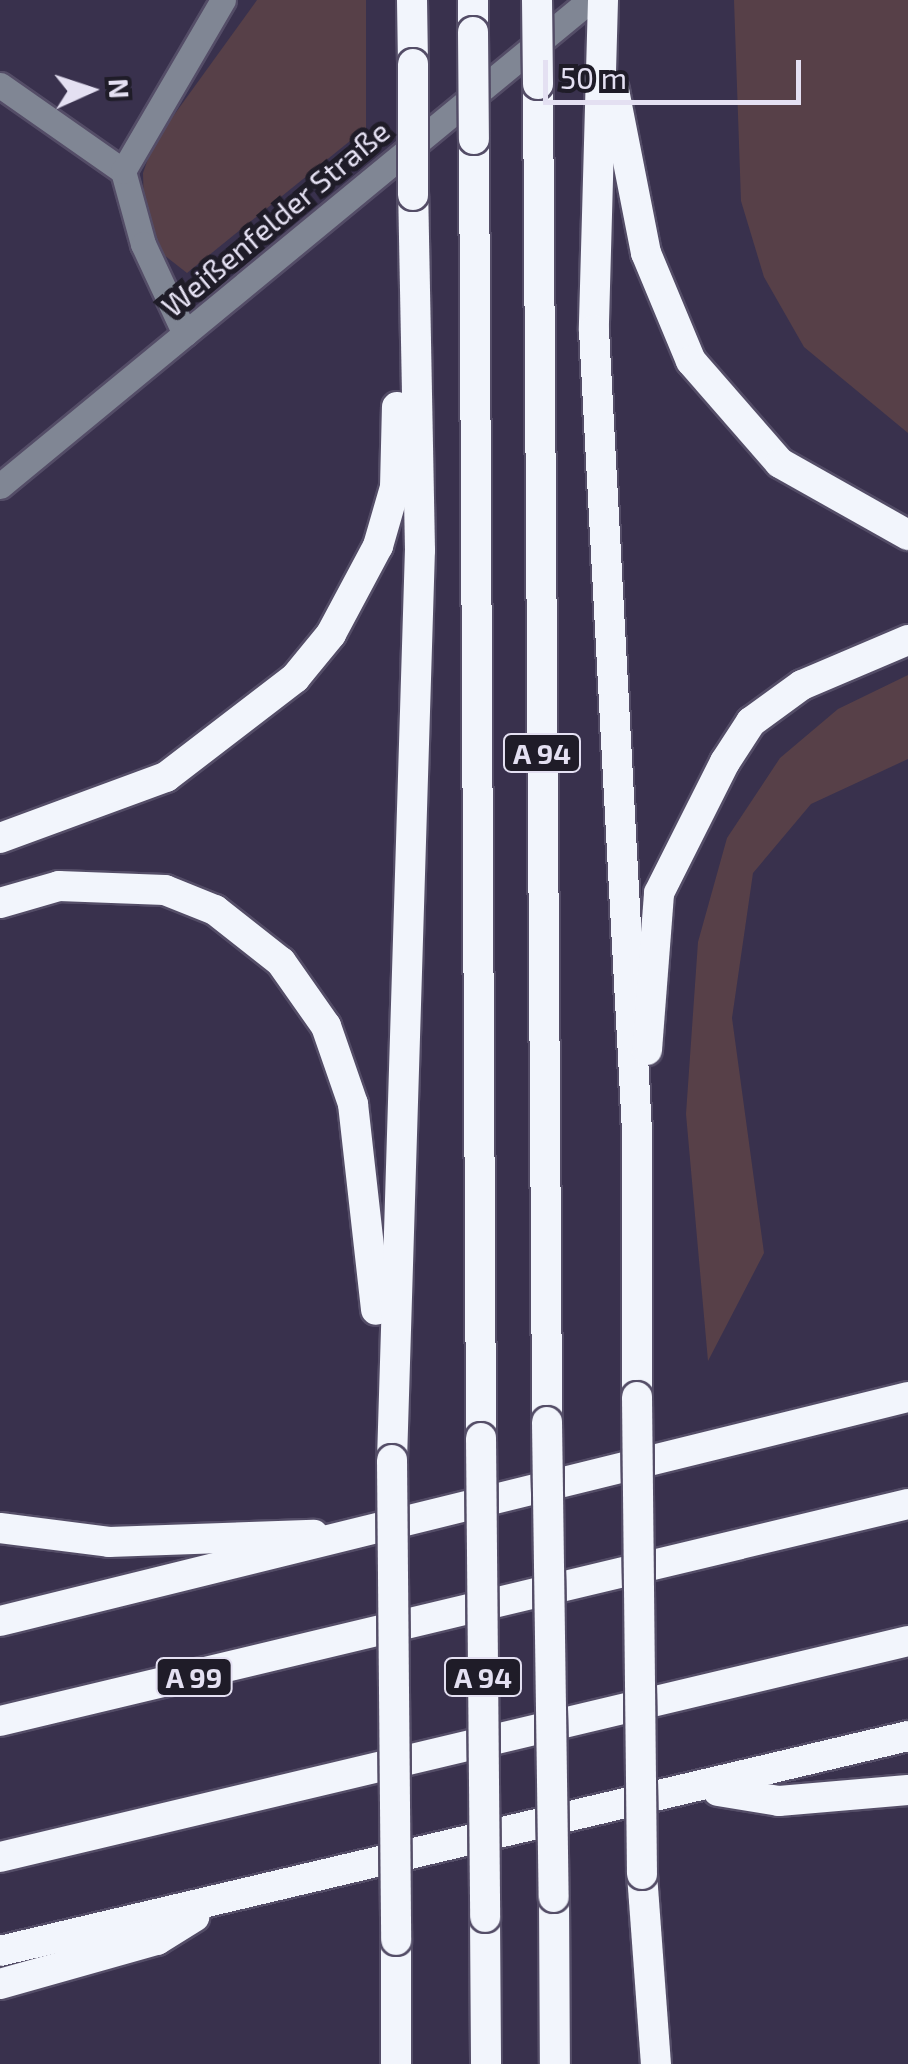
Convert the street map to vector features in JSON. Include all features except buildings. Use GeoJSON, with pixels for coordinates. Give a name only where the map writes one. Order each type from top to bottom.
{"type":"FeatureCollection","features":[{"type":"Feature","properties":{"kind":"highway"},"geometry":{"type":"LineString","coordinates":[[396,2064],[390,1397],[420,550],[412,0]]}},
{"type":"Feature","properties":{"kind":"highway","name":"A 94"},"geometry":{"type":"LineString","coordinates":[[473,0],[486,2064]]}},
{"type":"Feature","properties":{"kind":"highway","name":"A 94"},"geometry":{"type":"LineString","coordinates":[[537,0],[555,2064]]}},
{"type":"Feature","properties":{"kind":"highway"},"geometry":{"type":"LineString","coordinates":[[603,0],[594,330],[637,1132],[642,1874],[647,1988],[656,2064]]}},
{"type":"Feature","properties":{"kind":"highway"},"geometry":{"type":"LineString","coordinates":[[604,38],[646,253],[691,361],[780,463],[908,535]]}},
{"type":"Feature","properties":{"kind":"highway"},"geometry":{"type":"LineString","coordinates":[[0,838],[116,800],[216,746],[331,634],[378,546],[396,487],[397,379],[414,316]]}},
{"type":"Feature","properties":{"kind":"highway"},"geometry":{"type":"LineString","coordinates":[[637,1132],[659,893],[694,814],[752,722],[802,685],[908,640]]}},
{"type":"Feature","properties":{"kind":"highway"},"geometry":{"type":"LineString","coordinates":[[0,902],[59,886],[165,890],[215,910],[281,962],[326,1026],[354,1104],[390,1397]]}},
{"type":"Feature","properties":{"kind":"highway"},"geometry":{"type":"LineString","coordinates":[[0,1621],[362,1536],[908,1397]]}},
{"type":"Feature","properties":{"kind":"highway","name":"A 99"},"geometry":{"type":"LineString","coordinates":[[0,1721],[908,1504]]}},
{"type":"Feature","properties":{"kind":"highway"},"geometry":{"type":"LineString","coordinates":[[0,1528],[109,1542],[362,1536]]}},
{"type":"Feature","properties":{"kind":"highway"},"geometry":{"type":"LineString","coordinates":[[0,1857],[908,1641]]}},
{"type":"Feature","properties":{"kind":"highway"},"geometry":{"type":"LineString","coordinates":[[0,1950],[213,1905],[710,1789],[908,1736]]}},
{"type":"Feature","properties":{"kind":"highway"},"geometry":{"type":"LineString","coordinates":[[710,1789],[780,1801],[908,1790]]}},
{"type":"Feature","properties":{"kind":"highway"},"geometry":{"type":"LineString","coordinates":[[0,1984],[158,1940],[213,1905]]}},
{"type":"Feature","properties":{"kind":"highway"},"geometry":{"type":"LineString","coordinates":[[644,2064],[647,1988]]}},
{"type":"Feature","properties":{"kind":"street"},"geometry":{"type":"LineString","coordinates":[[123,171],[223,0]]}},
{"type":"Feature","properties":{"kind":"street","name":"Weißenfelder Straße"},"geometry":{"type":"LineString","coordinates":[[0,486],[590,0]]}},
{"type":"Feature","properties":{"kind":"street"},"geometry":{"type":"LineString","coordinates":[[0,85],[123,171],[143,244],[185,334]]}},
{"type":"Feature","properties":{"kind":"shaded area"},"geometry":{"type":"Polygon","coordinates":[[[257,0],[366,0],[366,128],[187,273],[164,255],[144,208],[143,173],[153,144],[257,0]]]}},
{"type":"Feature","properties":{"kind":"shaded area"},"geometry":{"type":"Polygon","coordinates":[[[734,0],[908,0],[908,433],[804,347],[764,277],[741,201],[734,0]]]}},
{"type":"Feature","properties":{"kind":"shaded area"},"geometry":{"type":"Polygon","coordinates":[[[908,675],[908,759],[811,804],[753,873],[732,1018],[764,1253],[708,1361],[686,1114],[698,942],[727,838],[780,758],[838,709],[908,675]]]}}]}
